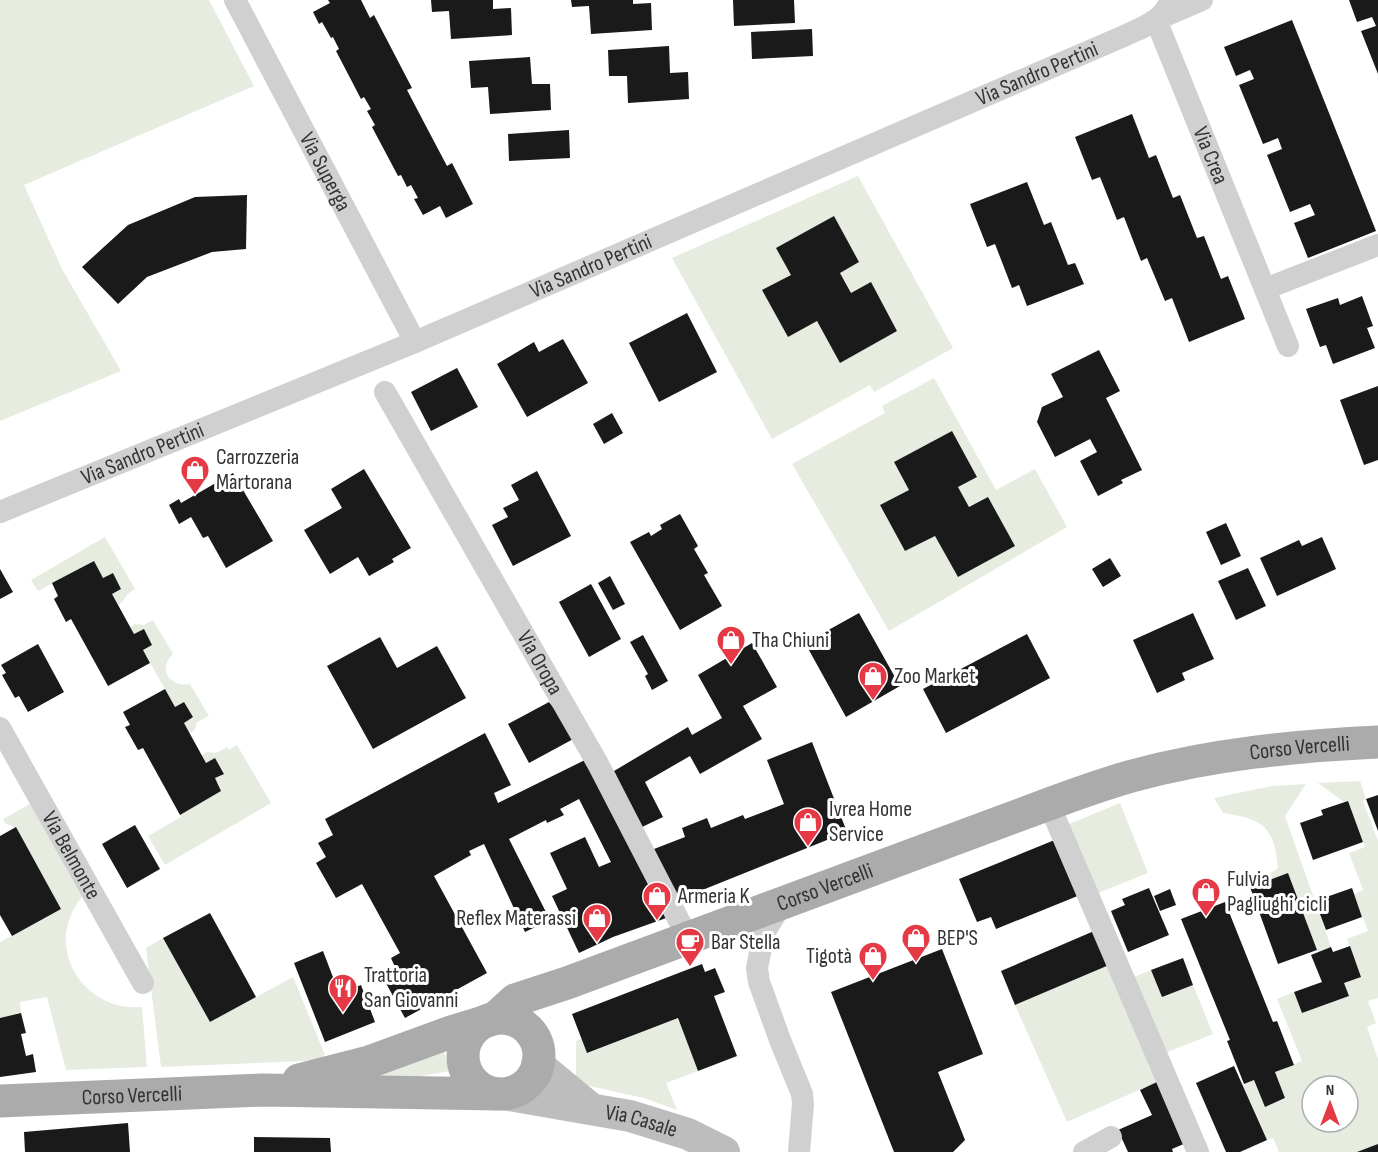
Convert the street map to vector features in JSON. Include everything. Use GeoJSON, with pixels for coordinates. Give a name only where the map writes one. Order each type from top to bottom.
{"type":"FeatureCollection","features":[{"type":"Feature","properties":{"kind":"main road","name":"Corso Vercelli"},"geometry":{"type":"LineString","coordinates":[[263,1090],[369,1062],[491,1020],[515,1000],[1134,775],[1292,746],[1378,742]]}},
{"type":"Feature","properties":{"kind":"main road"},"geometry":{"type":"LineString","coordinates":[[537,1054],[529,1031],[521,1024],[508,1019],[491,1020],[476,1028],[468,1037],[463,1062],[468,1075],[477,1086],[486,1091],[500,1094],[516,1090],[526,1084],[532,1077],[537,1054],[545,1015],[567,983]]}},
{"type":"Feature","properties":{"kind":"main road","name":"Via Casale"},"geometry":{"type":"LineString","coordinates":[[537,1054],[590,1108]]}},
{"type":"Feature","properties":{"kind":"main road","name":"Corso Vercelli"},"geometry":{"type":"LineString","coordinates":[[0,1101],[263,1090],[500,1094]]}},
{"type":"Feature","properties":{"kind":"main road","name":"Via Casale"},"geometry":{"type":"LineString","coordinates":[[500,1094],[630,1116],[688,1134],[724,1152]]}},
{"type":"Feature","properties":{"kind":"street","name":"Via Superga"},"geometry":{"type":"LineString","coordinates":[[235,0],[415,342]]}},
{"type":"Feature","properties":{"kind":"street","name":"Via Sandro Pertini"},"geometry":{"type":"LineString","coordinates":[[0,512],[415,342],[1103,45],[1156,20],[1169,6],[1170,0]]}},
{"type":"Feature","properties":{"kind":"street"},"geometry":{"type":"LineString","coordinates":[[1156,20],[1202,0]]}},
{"type":"Feature","properties":{"kind":"street","name":"Via Crea"},"geometry":{"type":"LineString","coordinates":[[1156,20],[1288,346]]}},
{"type":"Feature","properties":{"kind":"street"},"geometry":{"type":"LineString","coordinates":[[1265,289],[1378,245]]}},
{"type":"Feature","properties":{"kind":"street","name":"Via Oropa"},"geometry":{"type":"LineString","coordinates":[[385,392],[598,764],[687,938]]}},
{"type":"Feature","properties":{"kind":"street","name":"Via Belmonte"},"geometry":{"type":"LineString","coordinates":[[0,728],[143,983]]}},
{"type":"Feature","properties":{"kind":"street"},"geometry":{"type":"LineString","coordinates":[[1049,804],[1198,1152]]}},
{"type":"Feature","properties":{"kind":"street"},"geometry":{"type":"LineString","coordinates":[[783,902],[764,933],[756,968],[780,1040],[802,1094],[799,1152]]}},
{"type":"Feature","properties":{"kind":"street"},"geometry":{"type":"LineString","coordinates":[[1084,1152],[1111,1137]]}},
{"type":"Feature","properties":{"kind":"shaded area"},"geometry":{"type":"Polygon","coordinates":[[[0,0],[209,0],[254,86],[24,185],[62,269],[121,371],[0,421],[0,0]]]}},
{"type":"Feature","properties":{"kind":"shaded area"},"geometry":{"type":"Polygon","coordinates":[[[858,176],[953,348],[874,392],[870,385],[772,439],[672,258],[858,176]],[[834,216],[777,248],[791,275],[763,291],[788,337],[817,321],[840,362],[897,331],[871,283],[851,293],[840,273],[859,262],[834,216]]]}},
{"type":"Feature","properties":{"kind":"shaded area"},"geometry":{"type":"Polygon","coordinates":[[[934,378],[996,490],[1035,469],[1067,527],[889,631],[792,464],[885,413],[882,406],[934,378]],[[952,431],[894,462],[909,490],[880,505],[905,551],[935,536],[958,577],[1015,546],[988,498],[969,507],[958,487],[977,476],[952,431]]]}},
{"type":"Feature","properties":{"kind":"shaded area"},"geometry":{"type":"Polygon","coordinates":[[[105,537],[135,589],[118,605],[112,594],[121,588],[113,573],[103,578],[93,561],[38,591],[31,580],[105,537]]]}},
{"type":"Feature","properties":{"kind":"shaded area"},"geometry":{"type":"Polygon","coordinates":[[[153,620],[173,654],[166,666],[168,676],[177,683],[190,684],[209,716],[197,722],[194,731],[189,733],[184,723],[193,717],[184,702],[175,707],[143,650],[152,645],[144,630],[134,634],[130,627],[135,624],[144,625],[153,620]]]}},
{"type":"Feature","properties":{"kind":"shaded area"},"geometry":{"type":"Polygon","coordinates":[[[237,745],[271,803],[165,865],[148,836],[221,791],[215,778],[224,773],[215,758],[206,763],[202,755],[207,752],[216,753],[227,747],[229,750],[237,745]]]}},
{"type":"Feature","properties":{"kind":"shaded area"},"geometry":{"type":"Polygon","coordinates":[[[1360,781],[1366,799],[1363,801],[1378,841],[1378,998],[1368,1001],[1376,1023],[1367,1027],[1378,1059],[1378,1144],[1361,1152],[1279,1152],[1273,1138],[1267,1140],[1243,1085],[1254,1080],[1265,1106],[1285,1099],[1275,1072],[1302,1061],[1277,999],[1294,992],[1302,1013],[1349,996],[1344,983],[1361,977],[1347,939],[1368,931],[1354,894],[1363,890],[1349,853],[1365,847],[1348,801],[1344,802],[1318,783],[1360,781]]]}},
{"type":"Feature","properties":{"kind":"shaded area"},"geometry":{"type":"Polygon","coordinates":[[[1306,784],[1285,816],[1331,947],[1318,952],[1288,873],[1250,887],[1278,868],[1269,834],[1257,822],[1223,813],[1214,798],[1272,786],[1306,784]]]}},
{"type":"Feature","properties":{"kind":"shaded area"},"geometry":{"type":"Polygon","coordinates":[[[1120,803],[1148,873],[1093,895],[1064,826],[1120,803]]]}},
{"type":"Feature","properties":{"kind":"shaded area"},"geometry":{"type":"Polygon","coordinates":[[[30,804],[82,897],[71,916],[66,935],[68,954],[74,972],[86,987],[102,999],[121,1006],[142,1007],[147,1067],[66,1070],[47,997],[20,1002],[21,1013],[0,1018],[0,942],[60,909],[16,828],[5,823],[3,819],[30,804]]]}},
{"type":"Feature","properties":{"kind":"shaded area"},"geometry":{"type":"Polygon","coordinates":[[[163,938],[210,1022],[293,977],[325,1055],[319,1059],[303,1061],[161,1067],[146,948],[163,938]]]}},
{"type":"Feature","properties":{"kind":"shaded area"},"geometry":{"type":"Polygon","coordinates":[[[1109,965],[1159,1081],[1067,1122],[1015,1005],[1109,965]]]}},
{"type":"Feature","properties":{"kind":"shaded area"},"geometry":{"type":"Polygon","coordinates":[[[1151,970],[1162,997],[1193,985],[1213,1034],[1160,1055],[1129,979],[1151,970]]]}},
{"type":"Feature","properties":{"kind":"shaded area"},"geometry":{"type":"Polygon","coordinates":[[[678,1018],[698,1071],[666,1083],[677,1110],[644,1098],[576,1083],[576,1041],[582,1039],[588,1053],[678,1018]]]}},
{"type":"Feature","properties":{"kind":"shaded area"},"geometry":{"type":"Polygon","coordinates":[[[442,1043],[449,1071],[375,1085],[371,1071],[442,1043]]]}},
{"type":"Feature","properties":{"kind":"building"},"geometry":{"type":"Polygon","coordinates":[[[328,0],[361,0],[370,18],[374,15],[412,88],[407,90],[447,166],[452,163],[473,204],[446,218],[440,206],[423,215],[414,199],[418,198],[411,185],[407,187],[401,175],[398,176],[372,127],[375,125],[367,111],[371,109],[364,97],[361,99],[336,51],[339,49],[333,37],[331,38],[322,22],[319,24],[313,12],[330,3],[328,0]]]}},
{"type":"Feature","properties":{"kind":"building"},"geometry":{"type":"Polygon","coordinates":[[[431,0],[493,0],[493,9],[511,8],[512,35],[451,39],[449,11],[432,12],[431,0]]]}},
{"type":"Feature","properties":{"kind":"building"},"geometry":{"type":"Polygon","coordinates":[[[571,0],[633,0],[633,4],[651,3],[652,30],[591,34],[589,6],[572,7],[571,0]]]}},
{"type":"Feature","properties":{"kind":"building"},"geometry":{"type":"Polygon","coordinates":[[[733,0],[794,0],[795,23],[734,26],[733,0]]]}},
{"type":"Feature","properties":{"kind":"building"},"geometry":{"type":"Polygon","coordinates":[[[1349,0],[1378,0],[1378,74],[1361,31],[1376,26],[1372,17],[1357,22],[1349,0]]]}},
{"type":"Feature","properties":{"kind":"building"},"geometry":{"type":"Polygon","coordinates":[[[1292,20],[1376,231],[1308,258],[1294,223],[1315,215],[1310,204],[1290,212],[1267,155],[1282,149],[1278,138],[1263,144],[1239,85],[1254,79],[1250,70],[1236,76],[1224,47],[1292,20]]]}},
{"type":"Feature","properties":{"kind":"building"},"geometry":{"type":"Polygon","coordinates":[[[812,29],[813,56],[752,59],[751,32],[812,29]]]}},
{"type":"Feature","properties":{"kind":"building"},"geometry":{"type":"Polygon","coordinates":[[[669,46],[670,73],[688,72],[689,99],[628,103],[627,76],[609,76],[608,50],[669,46]]]}},
{"type":"Feature","properties":{"kind":"building"},"geometry":{"type":"Polygon","coordinates":[[[530,57],[532,84],[550,84],[551,110],[490,114],[488,87],[471,88],[469,61],[530,57]]]}},
{"type":"Feature","properties":{"kind":"building"},"geometry":{"type":"Polygon","coordinates":[[[1132,114],[1149,158],[1156,155],[1173,198],[1180,195],[1197,238],[1204,236],[1221,279],[1228,276],[1245,319],[1189,342],[1172,298],[1165,301],[1147,258],[1141,261],[1124,217],[1117,220],[1100,177],[1092,180],[1075,137],[1132,114]]]}},
{"type":"Feature","properties":{"kind":"building"},"geometry":{"type":"Polygon","coordinates":[[[569,130],[570,158],[509,161],[508,134],[569,130]]]}},
{"type":"Feature","properties":{"kind":"building"},"geometry":{"type":"Polygon","coordinates":[[[1027,182],[1044,225],[1051,222],[1068,265],[1075,263],[1084,284],[1027,306],[1019,285],[1012,288],[995,244],[987,247],[970,204],[1027,182]]]}},
{"type":"Feature","properties":{"kind":"building"},"geometry":{"type":"Polygon","coordinates":[[[247,195],[246,249],[212,252],[147,277],[118,304],[82,267],[128,225],[195,197],[247,195]]]}},
{"type":"Feature","properties":{"kind":"building"},"geometry":{"type":"Polygon","coordinates":[[[834,216],[859,262],[840,273],[851,293],[871,282],[897,331],[840,363],[817,321],[788,337],[762,290],[791,275],[776,248],[834,216]]]}},
{"type":"Feature","properties":{"kind":"building"},"geometry":{"type":"Polygon","coordinates":[[[1362,296],[1373,326],[1367,328],[1375,348],[1333,364],[1326,345],[1320,347],[1306,309],[1338,298],[1340,305],[1362,296]]]}},
{"type":"Feature","properties":{"kind":"building"},"geometry":{"type":"Polygon","coordinates":[[[687,313],[717,372],[659,402],[629,343],[687,313]]]}},
{"type":"Feature","properties":{"kind":"building"},"geometry":{"type":"Polygon","coordinates":[[[563,339],[588,383],[527,417],[497,364],[534,342],[539,352],[563,339]]]}},
{"type":"Feature","properties":{"kind":"building"},"geometry":{"type":"Polygon","coordinates":[[[1099,350],[1120,391],[1106,398],[1142,470],[1121,480],[1123,483],[1098,496],[1080,461],[1097,452],[1090,439],[1055,457],[1037,422],[1042,407],[1063,397],[1051,374],[1099,350]]]}},
{"type":"Feature","properties":{"kind":"building"},"geometry":{"type":"Polygon","coordinates":[[[457,368],[478,407],[431,431],[411,392],[457,368]]]}},
{"type":"Feature","properties":{"kind":"building"},"geometry":{"type":"Polygon","coordinates":[[[1378,386],[1378,460],[1364,465],[1340,400],[1378,386]]]}},
{"type":"Feature","properties":{"kind":"building"},"geometry":{"type":"Polygon","coordinates":[[[612,413],[623,433],[604,444],[593,424],[612,413]]]}},
{"type":"Feature","properties":{"kind":"building"},"geometry":{"type":"Polygon","coordinates":[[[952,431],[977,477],[958,487],[969,507],[988,497],[1015,546],[958,577],[935,536],[905,551],[880,505],[909,490],[894,462],[952,431]]]}},
{"type":"Feature","properties":{"kind":"building"},"geometry":{"type":"Polygon","coordinates":[[[364,469],[411,548],[392,559],[394,562],[369,576],[358,557],[330,574],[304,530],[342,508],[331,489],[364,469]]]}},
{"type":"Feature","properties":{"kind":"building"},"geometry":{"type":"Polygon","coordinates":[[[537,471],[571,536],[513,566],[492,525],[508,517],[503,508],[519,500],[511,485],[537,471]]]}},
{"type":"Feature","properties":{"kind":"building"},"geometry":{"type":"Polygon","coordinates":[[[233,473],[273,541],[226,568],[208,536],[203,538],[191,517],[179,524],[169,505],[179,499],[181,503],[233,473]]]}},
{"type":"Feature","properties":{"kind":"building"},"geometry":{"type":"Polygon","coordinates":[[[680,514],[698,546],[694,549],[708,573],[704,575],[722,606],[680,630],[630,542],[649,532],[651,536],[662,529],[660,525],[680,514]]]}},
{"type":"Feature","properties":{"kind":"building"},"geometry":{"type":"Polygon","coordinates":[[[1226,523],[1241,556],[1221,565],[1206,532],[1226,523]]]}},
{"type":"Feature","properties":{"kind":"building"},"geometry":{"type":"Polygon","coordinates":[[[1322,537],[1336,569],[1277,596],[1260,558],[1299,540],[1302,546],[1322,537]]]}},
{"type":"Feature","properties":{"kind":"building"},"geometry":{"type":"Polygon","coordinates":[[[1110,558],[1121,576],[1103,587],[1092,569],[1110,558]]]}},
{"type":"Feature","properties":{"kind":"building"},"geometry":{"type":"Polygon","coordinates":[[[94,561],[103,578],[113,573],[121,589],[112,594],[134,634],[144,629],[152,645],[143,650],[150,663],[108,686],[71,619],[66,622],[54,599],[58,596],[52,583],[94,561]]]}},
{"type":"Feature","properties":{"kind":"building"},"geometry":{"type":"Polygon","coordinates":[[[1248,568],[1266,606],[1236,620],[1218,581],[1248,568]]]}},
{"type":"Feature","properties":{"kind":"building"},"geometry":{"type":"Polygon","coordinates":[[[0,569],[13,592],[0,599],[0,569]]]}},
{"type":"Feature","properties":{"kind":"building"},"geometry":{"type":"Polygon","coordinates":[[[610,576],[625,604],[613,610],[598,583],[610,576]]]}},
{"type":"Feature","properties":{"kind":"building"},"geometry":{"type":"Polygon","coordinates":[[[591,584],[621,639],[589,657],[559,602],[591,584]]]}},
{"type":"Feature","properties":{"kind":"building"},"geometry":{"type":"Polygon","coordinates":[[[859,613],[900,686],[846,717],[805,643],[859,613]]]}},
{"type":"Feature","properties":{"kind":"building"},"geometry":{"type":"Polygon","coordinates":[[[1193,613],[1214,659],[1182,673],[1185,680],[1157,693],[1133,640],[1193,613]]]}},
{"type":"Feature","properties":{"kind":"building"},"geometry":{"type":"Polygon","coordinates":[[[1027,634],[1050,678],[946,733],[923,689],[1027,634]]]}},
{"type":"Feature","properties":{"kind":"building"},"geometry":{"type":"Polygon","coordinates":[[[643,635],[668,681],[652,690],[645,676],[648,674],[630,642],[643,635]]]}},
{"type":"Feature","properties":{"kind":"building"},"geometry":{"type":"Polygon","coordinates":[[[380,637],[397,668],[437,646],[466,698],[373,749],[327,666],[380,637]]]}},
{"type":"Feature","properties":{"kind":"building"},"geometry":{"type":"Polygon","coordinates":[[[752,643],[777,687],[743,706],[762,739],[700,774],[690,756],[645,782],[663,817],[642,827],[614,771],[688,727],[692,735],[722,718],[698,675],[752,643]]]}},
{"type":"Feature","properties":{"kind":"building"},"geometry":{"type":"Polygon","coordinates":[[[38,644],[64,692],[28,712],[19,696],[15,698],[2,675],[6,673],[1,665],[38,644]]]}},
{"type":"Feature","properties":{"kind":"building"},"geometry":{"type":"Polygon","coordinates":[[[165,689],[175,707],[184,702],[193,717],[184,723],[206,763],[215,758],[224,774],[215,778],[221,791],[180,815],[143,748],[138,750],[125,727],[130,725],[123,712],[165,689]]]}},
{"type":"Feature","properties":{"kind":"building"},"geometry":{"type":"Polygon","coordinates":[[[549,702],[577,737],[529,763],[508,724],[549,702]]]}},
{"type":"Feature","properties":{"kind":"building"},"geometry":{"type":"Polygon","coordinates":[[[485,733],[511,785],[494,793],[498,803],[593,756],[669,917],[613,937],[579,953],[552,896],[567,889],[550,853],[585,837],[599,867],[611,862],[579,799],[560,809],[564,815],[547,823],[546,820],[509,839],[550,920],[525,932],[484,844],[469,851],[471,855],[434,876],[487,973],[405,1018],[381,974],[395,967],[391,958],[400,953],[362,884],[336,898],[316,863],[326,857],[318,843],[333,835],[325,819],[485,733]]]}},
{"type":"Feature","properties":{"kind":"building"},"geometry":{"type":"Polygon","coordinates":[[[812,742],[847,832],[675,901],[654,849],[685,837],[682,828],[707,818],[711,828],[743,815],[745,819],[784,804],[767,760],[812,742]]]}},
{"type":"Feature","properties":{"kind":"building"},"geometry":{"type":"Polygon","coordinates":[[[1378,795],[1378,831],[1366,799],[1378,795]]]}},
{"type":"Feature","properties":{"kind":"building"},"geometry":{"type":"Polygon","coordinates":[[[1348,801],[1363,842],[1313,860],[1300,823],[1323,815],[1321,810],[1348,801]]]}},
{"type":"Feature","properties":{"kind":"building"},"geometry":{"type":"Polygon","coordinates":[[[135,825],[160,869],[127,888],[102,844],[135,825]]]}},
{"type":"Feature","properties":{"kind":"building"},"geometry":{"type":"Polygon","coordinates":[[[16,827],[61,909],[12,936],[0,915],[0,836],[16,827]]]}},
{"type":"Feature","properties":{"kind":"building"},"geometry":{"type":"Polygon","coordinates":[[[1057,839],[1080,895],[996,929],[991,917],[977,922],[959,879],[1057,839]]]}},
{"type":"Feature","properties":{"kind":"building"},"geometry":{"type":"Polygon","coordinates":[[[1288,873],[1317,950],[1278,964],[1250,887],[1288,873]]]}},
{"type":"Feature","properties":{"kind":"building"},"geometry":{"type":"Polygon","coordinates":[[[1149,888],[1169,935],[1128,952],[1111,911],[1125,905],[1122,899],[1149,888]]]}},
{"type":"Feature","properties":{"kind":"building"},"geometry":{"type":"Polygon","coordinates":[[[1352,888],[1362,917],[1326,930],[1315,901],[1352,888]]]}},
{"type":"Feature","properties":{"kind":"building"},"geometry":{"type":"Polygon","coordinates":[[[1170,889],[1176,905],[1160,911],[1154,896],[1170,889]]]}},
{"type":"Feature","properties":{"kind":"building"},"geometry":{"type":"Polygon","coordinates":[[[1225,902],[1273,1022],[1277,1021],[1294,1065],[1275,1072],[1285,1098],[1265,1107],[1254,1080],[1244,1084],[1227,1041],[1230,1040],[1181,919],[1225,902]]]}},
{"type":"Feature","properties":{"kind":"building"},"geometry":{"type":"Polygon","coordinates":[[[210,913],[256,997],[210,1022],[163,938],[210,913]]]}},
{"type":"Feature","properties":{"kind":"building"},"geometry":{"type":"Polygon","coordinates":[[[1094,931],[1109,965],[1015,1005],[1001,971],[1094,931]]]}},
{"type":"Feature","properties":{"kind":"building"},"geometry":{"type":"Polygon","coordinates":[[[1350,946],[1361,977],[1344,983],[1349,996],[1302,1013],[1294,992],[1322,982],[1311,955],[1331,947],[1333,952],[1350,946]]]}},
{"type":"Feature","properties":{"kind":"building"},"geometry":{"type":"Polygon","coordinates":[[[942,949],[983,1054],[938,1072],[965,1140],[953,1152],[894,1152],[831,992],[942,949]]]}},
{"type":"Feature","properties":{"kind":"building","name":"Trattoria San Giovanni"},"geometry":{"type":"Polygon","coordinates":[[[323,951],[339,993],[361,985],[375,1022],[325,1042],[294,963],[323,951]]]}},
{"type":"Feature","properties":{"kind":"building"},"geometry":{"type":"Polygon","coordinates":[[[1183,958],[1193,985],[1162,997],[1151,970],[1183,958]]]}},
{"type":"Feature","properties":{"kind":"building"},"geometry":{"type":"Polygon","coordinates":[[[702,964],[705,972],[715,968],[725,992],[714,996],[737,1056],[698,1071],[678,1018],[587,1053],[572,1014],[702,964]]]}},
{"type":"Feature","properties":{"kind":"building"},"geometry":{"type":"Polygon","coordinates":[[[21,1013],[26,1033],[21,1034],[26,1056],[33,1054],[36,1072],[0,1077],[0,1018],[21,1013]]]}},
{"type":"Feature","properties":{"kind":"building"},"geometry":{"type":"Polygon","coordinates":[[[1234,1066],[1267,1140],[1240,1152],[1226,1152],[1196,1083],[1234,1066]]]}},
{"type":"Feature","properties":{"kind":"building"},"geometry":{"type":"Polygon","coordinates":[[[1159,1081],[1186,1143],[1172,1149],[1173,1152],[1128,1152],[1118,1130],[1152,1115],[1140,1090],[1159,1081]]]}},
{"type":"Feature","properties":{"kind":"building"},"geometry":{"type":"Polygon","coordinates":[[[128,1123],[130,1152],[25,1152],[24,1132],[128,1123]]]}},
{"type":"Feature","properties":{"kind":"building"},"geometry":{"type":"Polygon","coordinates":[[[254,1137],[330,1138],[331,1152],[254,1152],[254,1137]]]}},
{"type":"Feature","properties":{"kind":"building"},"geometry":{"type":"Polygon","coordinates":[[[1378,1144],[1378,1152],[1357,1152],[1378,1144]]]}},
{"type":"Feature","properties":{"kind":"place","name":"Carrozzeria Martorana"},"geometry":{"type":"Point","coordinates":[195,496]}},
{"type":"Feature","properties":{"kind":"place","name":"Tha Chiuni"},"geometry":{"type":"Point","coordinates":[731,666]}},
{"type":"Feature","properties":{"kind":"place","name":"Zoo Market"},"geometry":{"type":"Point","coordinates":[873,702]}},
{"type":"Feature","properties":{"kind":"place","name":"Ivrea Home Service"},"geometry":{"type":"Point","coordinates":[808,848]}},
{"type":"Feature","properties":{"kind":"place","name":"Fulvia Pagliughi cicli"},"geometry":{"type":"Point","coordinates":[1206,918]}},
{"type":"Feature","properties":{"kind":"place","name":"Armeria K"},"geometry":{"type":"Point","coordinates":[657,922]}},
{"type":"Feature","properties":{"kind":"place","name":"Reflex Materassi"},"geometry":{"type":"Point","coordinates":[597,944]}},
{"type":"Feature","properties":{"kind":"place","name":"BEP'S"},"geometry":{"type":"Point","coordinates":[916,964]}},
{"type":"Feature","properties":{"kind":"place","name":"Bar Stella"},"geometry":{"type":"Point","coordinates":[690,968]}},
{"type":"Feature","properties":{"kind":"place","name":"Tigotà"},"geometry":{"type":"Point","coordinates":[873,982]}},
{"type":"Feature","properties":{"kind":"place","name":"Trattoria San Giovanni"},"geometry":{"type":"Point","coordinates":[343,1014]}}]}
